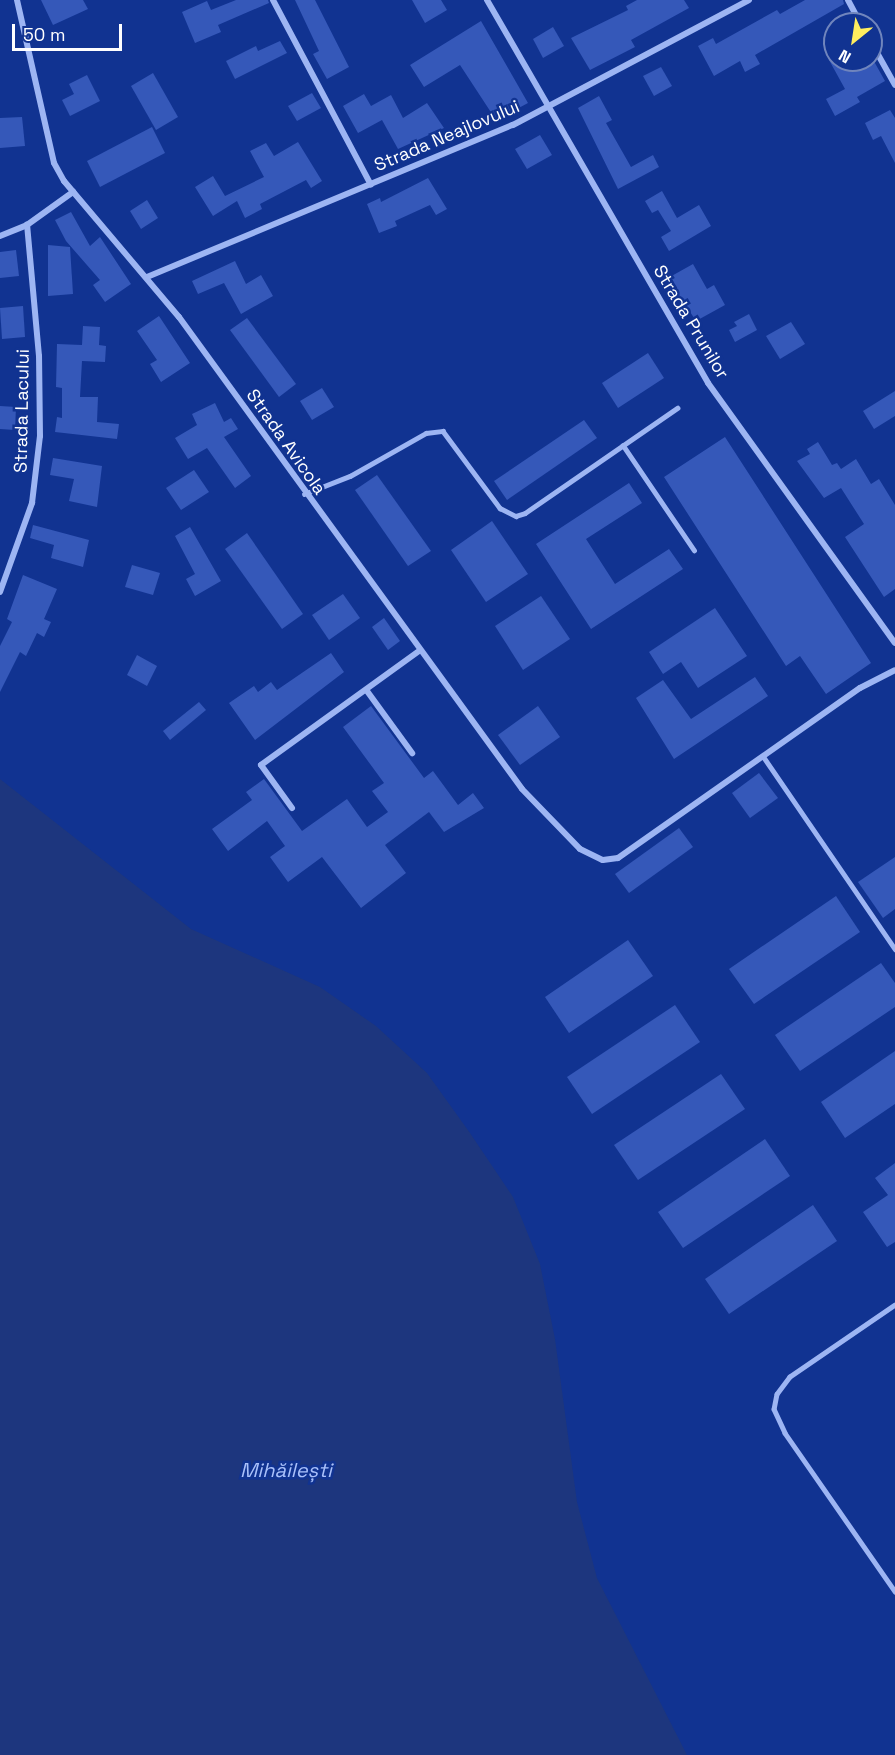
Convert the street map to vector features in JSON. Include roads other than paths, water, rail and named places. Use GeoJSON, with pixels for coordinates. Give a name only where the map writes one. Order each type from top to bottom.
{"type":"FeatureCollection","features":[{"type":"Feature","properties":{"kind":"street","name":"Strada Avicola"},"geometry":{"type":"LineString","coordinates":[[17,0],[54,163],[73,192],[147,277],[418,651],[522,789],[580,849],[603,860],[618,858],[763,756]]}},
{"type":"Feature","properties":{"kind":"street"},"geometry":{"type":"LineString","coordinates":[[273,0],[371,185]]}},
{"type":"Feature","properties":{"kind":"street","name":"Strada Prunilor"},"geometry":{"type":"LineString","coordinates":[[487,0],[547,108],[708,383],[895,643]]}},
{"type":"Feature","properties":{"kind":"street","name":"Strada Neajlovului"},"geometry":{"type":"LineString","coordinates":[[147,277],[371,185],[547,108],[748,0]]}},
{"type":"Feature","properties":{"kind":"street"},"geometry":{"type":"LineString","coordinates":[[883,64],[895,85]]}},
{"type":"Feature","properties":{"kind":"street"},"geometry":{"type":"LineString","coordinates":[[0,236],[27,225],[73,192]]}},
{"type":"Feature","properties":{"kind":"street","name":"Strada Lacului"},"geometry":{"type":"LineString","coordinates":[[0,592],[32,503],[40,436],[39,356],[27,225]]}},
{"type":"Feature","properties":{"kind":"street"},"geometry":{"type":"LineString","coordinates":[[292,808],[261,765],[418,651]]}},
{"type":"Feature","properties":{"kind":"street"},"geometry":{"type":"LineString","coordinates":[[763,756],[860,688],[895,670]]}},
{"type":"Feature","properties":{"kind":"street"},"geometry":{"type":"LineString","coordinates":[[367,690],[412,753]]}},
{"type":"Feature","properties":{"kind":"lane"},"geometry":{"type":"LineString","coordinates":[[304,494],[350,476],[426,433],[443,431],[500,508],[516,516],[677,408]]}},
{"type":"Feature","properties":{"kind":"lane"},"geometry":{"type":"LineString","coordinates":[[623,445],[694,550]]}},
{"type":"Feature","properties":{"kind":"lane"},"geometry":{"type":"LineString","coordinates":[[763,756],[895,949]]}},
{"type":"Feature","properties":{"kind":"lane"},"geometry":{"type":"LineString","coordinates":[[895,1305],[790,1377],[777,1394],[774,1409],[785,1433],[895,1591]]}},
{"type":"Feature","properties":{"kind":"water","name":"Mihăilești"},"geometry":{"type":"Polygon","coordinates":[[[0,779],[191,929],[320,987],[376,1026],[427,1073],[470,1133],[513,1197],[540,1264],[555,1339],[577,1502],[597,1578],[687,1755],[0,1755],[0,779]]]}}]}
